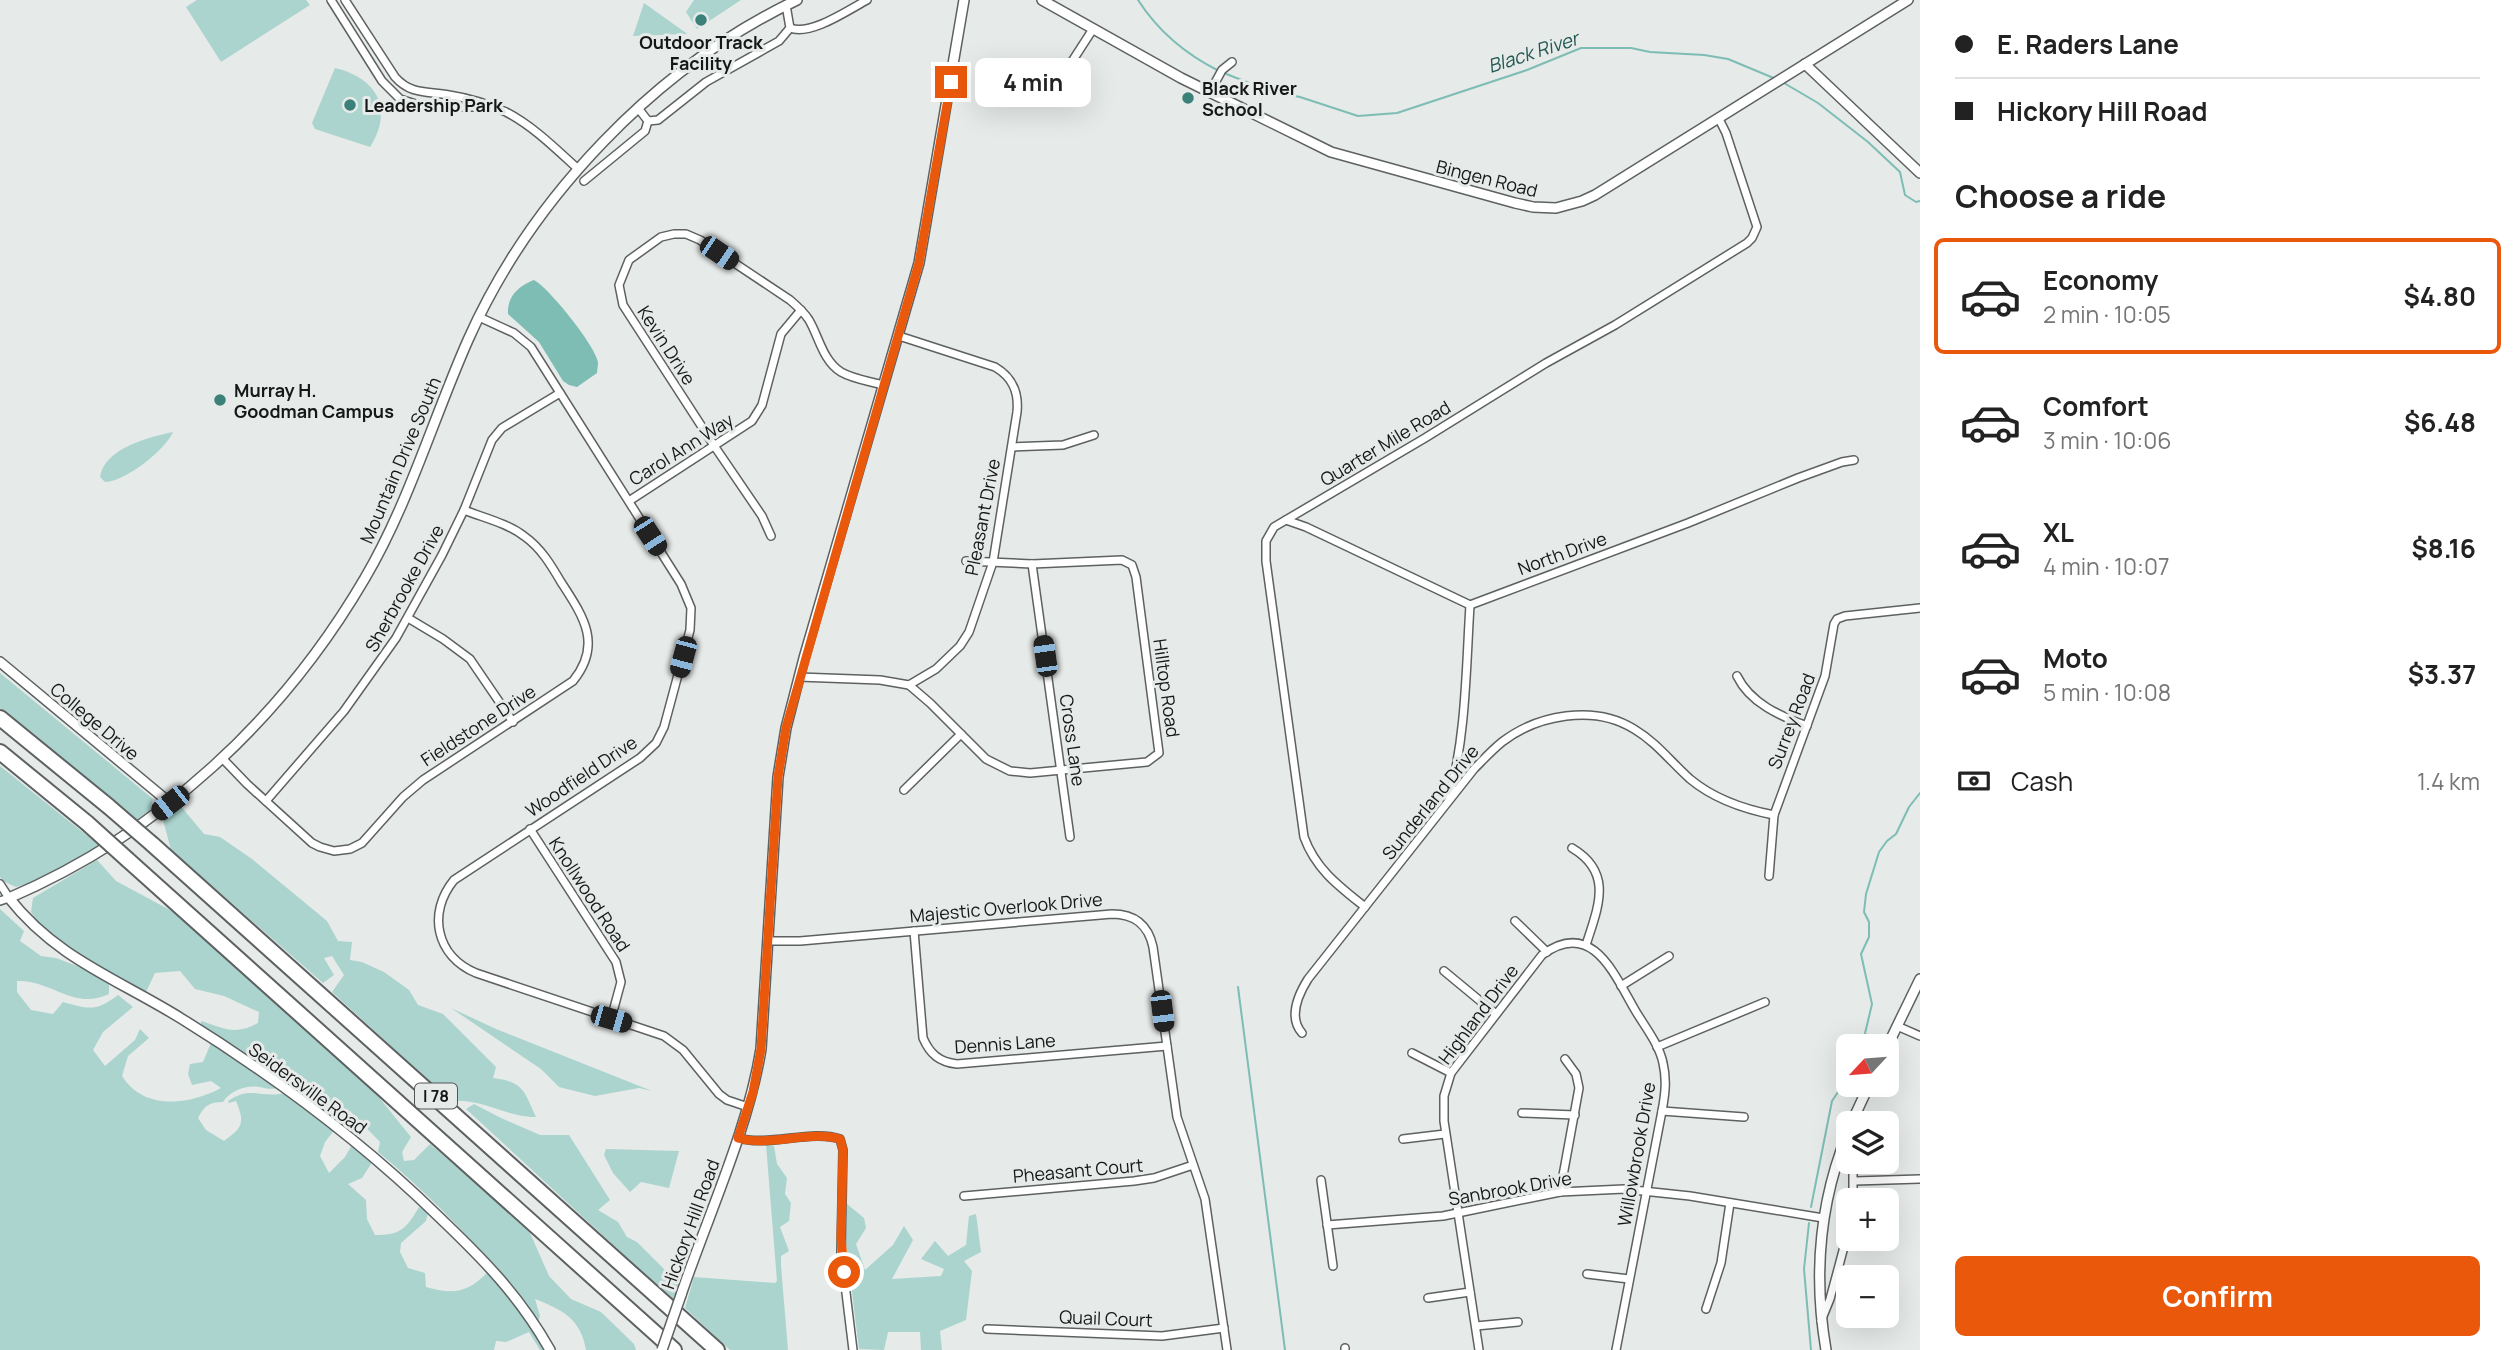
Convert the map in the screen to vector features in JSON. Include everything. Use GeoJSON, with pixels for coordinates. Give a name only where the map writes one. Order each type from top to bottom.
{"type":"FeatureCollection","features":[{"type":"Feature","properties":{"kind":"highway","name":"I 78"},"geometry":{"type":"LineString","coordinates":[[0,718],[152,844],[717,1350]]}},
{"type":"Feature","properties":{"kind":"highway","name":"I 78"},"geometry":{"type":"LineString","coordinates":[[0,752],[87,823],[674,1350]]}},
{"type":"Feature","properties":{"kind":"street"},"geometry":{"type":"LineString","coordinates":[[331,0],[382,81],[400,99],[425,107],[474,106],[496,109]]}},
{"type":"Feature","properties":{"kind":"street"},"geometry":{"type":"LineString","coordinates":[[345,0],[402,85],[416,92],[463,98],[496,109],[533,130],[578,169]]}},
{"type":"Feature","properties":{"kind":"street","name":"Mountain Drive South"},"geometry":{"type":"LineString","coordinates":[[4,900],[50,880],[96,855],[170,803],[223,759],[263,719],[296,680],[333,629],[366,577],[404,499],[455,368],[479,317],[527,235],[578,169],[638,108],[720,45],[797,0]]}},
{"type":"Feature","properties":{"kind":"street"},"geometry":{"type":"LineString","coordinates":[[790,28],[797,31],[809,30],[867,0]]}},
{"type":"Feature","properties":{"kind":"street","name":"Hickory Hill Road"},"geometry":{"type":"LineString","coordinates":[[662,1350],[738,1138],[757,1077],[780,761],[799,677],[919,263],[964,0]]}},
{"type":"Feature","properties":{"kind":"street","name":"Bingen Road"},"geometry":{"type":"LineString","coordinates":[[1042,0],[1210,92],[1339,155],[1515,203],[1545,208],[1569,206],[1595,195],[1908,0]]}},
{"type":"Feature","properties":{"kind":"street"},"geometry":{"type":"LineString","coordinates":[[786,5],[790,28]]}},
{"type":"Feature","properties":{"kind":"street"},"geometry":{"type":"LineString","coordinates":[[648,121],[664,117],[706,82],[779,41],[790,28]]}},
{"type":"Feature","properties":{"kind":"street"},"geometry":{"type":"LineString","coordinates":[[1028,92],[1071,63],[1093,29]]}},
{"type":"Feature","properties":{"kind":"street"},"geometry":{"type":"LineString","coordinates":[[1210,92],[1220,72],[1232,62]]}},
{"type":"Feature","properties":{"kind":"street"},"geometry":{"type":"LineString","coordinates":[[1805,64],[1920,173]]}},
{"type":"Feature","properties":{"kind":"street"},"geometry":{"type":"LineString","coordinates":[[638,108],[648,121]]}},
{"type":"Feature","properties":{"kind":"street","name":"Quarter Mile Road"},"geometry":{"type":"LineString","coordinates":[[1366,908],[1326,875],[1315,861],[1304,837],[1266,561],[1268,536],[1286,520],[1748,243],[1757,227],[1719,119]]}},
{"type":"Feature","properties":{"kind":"street"},"geometry":{"type":"LineString","coordinates":[[584,181],[645,131],[648,121]]}},
{"type":"Feature","properties":{"kind":"street","name":"Kevin Drive"},"geometry":{"type":"LineString","coordinates":[[771,536],[762,516],[623,305],[619,285],[624,266],[633,255],[662,237],[686,234],[700,240],[801,310],[835,368],[851,376],[883,385]]}},
{"type":"Feature","properties":{"kind":"street","name":"Carol Ann Way"},"geometry":{"type":"LineString","coordinates":[[629,501],[745,428],[757,414],[782,334],[801,310]]}},
{"type":"Feature","properties":{"kind":"street","name":"Woodfield Drive"},"geometry":{"type":"LineString","coordinates":[[479,317],[523,339],[531,347],[681,584],[691,608],[690,630],[660,736],[648,751],[460,875],[449,886],[438,914],[442,941],[453,959],[475,974],[664,1036],[683,1050],[719,1094],[727,1100],[748,1107]]}},
{"type":"Feature","properties":{"kind":"street","name":"Pleasant Drive"},"geometry":{"type":"LineString","coordinates":[[899,336],[995,366],[1013,383],[1017,397],[1012,447],[993,562],[965,640],[936,670],[909,685]]}},
{"type":"Feature","properties":{"kind":"street","name":"Sherbrooke Drive"},"geometry":{"type":"LineString","coordinates":[[266,801],[360,691],[408,618],[443,555],[464,510],[484,454],[497,433],[560,393]]}},
{"type":"Feature","properties":{"kind":"street"},"geometry":{"type":"LineString","coordinates":[[1012,447],[1063,445],[1094,436]]}},
{"type":"Feature","properties":{"kind":"street","name":"North Drive"},"geometry":{"type":"LineString","coordinates":[[1470,605],[1689,523],[1814,472],[1854,460]]}},
{"type":"Feature","properties":{"kind":"street","name":"Fieldstone Drive"},"geometry":{"type":"LineString","coordinates":[[223,759],[266,801],[320,847],[334,851],[351,849],[366,839],[412,788],[566,687],[579,674],[588,652],[586,627],[580,611],[547,559],[532,542],[515,530],[464,510]]}},
{"type":"Feature","properties":{"kind":"street"},"geometry":{"type":"LineString","coordinates":[[1286,520],[1470,605],[1460,744],[1456,774],[1448,802]]}},
{"type":"Feature","properties":{"kind":"street","name":"Hilltop Road"},"geometry":{"type":"LineString","coordinates":[[909,685],[986,758],[1004,769],[1030,773],[1147,762],[1159,753],[1136,577],[1132,565],[1122,560],[1032,564],[966,561]]}},
{"type":"Feature","properties":{"kind":"street","name":"Cross Lane"},"geometry":{"type":"LineString","coordinates":[[1032,564],[1070,836]]}},
{"type":"Feature","properties":{"kind":"street","name":"Surrey Road"},"geometry":{"type":"LineString","coordinates":[[1769,876],[1774,815],[1825,677],[1831,631],[1837,619],[1920,608]]}},
{"type":"Feature","properties":{"kind":"street"},"geometry":{"type":"LineString","coordinates":[[408,618],[470,659],[513,722]]}},
{"type":"Feature","properties":{"kind":"street","name":"College Drive"},"geometry":{"type":"LineString","coordinates":[[0,662],[170,803]]}},
{"type":"Feature","properties":{"kind":"street"},"geometry":{"type":"LineString","coordinates":[[799,677],[880,680],[909,685]]}},
{"type":"Feature","properties":{"kind":"street"},"geometry":{"type":"LineString","coordinates":[[1737,677],[1747,693],[1758,701],[1786,718],[1807,726]]}},
{"type":"Feature","properties":{"kind":"street","name":"Sunderland Drive"},"geometry":{"type":"LineString","coordinates":[[1302,1033],[1296,1026],[1295,1008],[1304,986],[1448,802],[1474,769],[1507,739],[1549,719],[1586,715],[1630,726],[1650,740],[1707,792],[1736,806],[1774,815]]}},
{"type":"Feature","properties":{"kind":"street"},"geometry":{"type":"LineString","coordinates":[[904,790],[961,734]]}},
{"type":"Feature","properties":{"kind":"street","name":"Knollwood Road"},"geometry":{"type":"LineString","coordinates":[[530,829],[616,962],[621,982],[611,1019]]}},
{"type":"Feature","properties":{"kind":"street"},"geometry":{"type":"LineString","coordinates":[[1515,920],[1547,952],[1563,943],[1586,945],[1599,903],[1600,886],[1598,877],[1584,855],[1572,848]]}},
{"type":"Feature","properties":{"kind":"street"},"geometry":{"type":"LineString","coordinates":[[0,884],[4,900]]}},
{"type":"Feature","properties":{"kind":"street","name":"Seidersville Road"},"geometry":{"type":"LineString","coordinates":[[4,900],[67,954],[185,1021],[327,1117],[393,1172],[505,1283],[550,1350]]}},
{"type":"Feature","properties":{"kind":"street","name":"Majestic Overlook Drive"},"geometry":{"type":"LineString","coordinates":[[768,941],[800,941],[1112,914],[1134,918],[1144,925],[1151,938],[1177,1117],[1205,1199],[1227,1350]]}},
{"type":"Feature","properties":{"kind":"street","name":"Dennis Lane"},"geometry":{"type":"LineString","coordinates":[[914,931],[923,1038],[931,1052],[941,1061],[957,1064],[1167,1046]]}},
{"type":"Feature","properties":{"kind":"street","name":"Willowbrook Drive"},"geometry":{"type":"LineString","coordinates":[[1586,945],[1604,959],[1621,986],[1657,1047],[1666,1077],[1662,1111],[1616,1350]]}},
{"type":"Feature","properties":{"kind":"street","name":"Highland Drive"},"geometry":{"type":"LineString","coordinates":[[1479,1350],[1445,1134],[1444,1096],[1451,1073],[1547,952]]}},
{"type":"Feature","properties":{"kind":"street"},"geometry":{"type":"LineString","coordinates":[[1621,986],[1670,956]]}},
{"type":"Feature","properties":{"kind":"street"},"geometry":{"type":"LineString","coordinates":[[1444,971],[1496,1014]]}},
{"type":"Feature","properties":{"kind":"street"},"geometry":{"type":"LineString","coordinates":[[1893,1034],[1920,979]]}},
{"type":"Feature","properties":{"kind":"street"},"geometry":{"type":"LineString","coordinates":[[1657,1047],[1765,1002]]}},
{"type":"Feature","properties":{"kind":"street"},"geometry":{"type":"LineString","coordinates":[[1897,1026],[1920,1037]]}},
{"type":"Feature","properties":{"kind":"street"},"geometry":{"type":"LineString","coordinates":[[1412,1053],[1451,1073]]}},
{"type":"Feature","properties":{"kind":"street"},"geometry":{"type":"LineString","coordinates":[[1560,1192],[1579,1088],[1578,1080],[1565,1059]]}},
{"type":"Feature","properties":{"kind":"street"},"geometry":{"type":"LineString","coordinates":[[1662,1111],[1744,1118]]}},
{"type":"Feature","properties":{"kind":"street"},"geometry":{"type":"LineString","coordinates":[[1522,1113],[1575,1115]]}},
{"type":"Feature","properties":{"kind":"street"},"geometry":{"type":"LineString","coordinates":[[1403,1139],[1445,1134]]}},
{"type":"Feature","properties":{"kind":"street"},"geometry":{"type":"LineString","coordinates":[[738,1138],[840,1139],[843,1150],[841,1252],[853,1350]]}},
{"type":"Feature","properties":{"kind":"street","name":"Pheasant Court"},"geometry":{"type":"LineString","coordinates":[[964,1196],[1134,1181],[1154,1178],[1193,1165]]}},
{"type":"Feature","properties":{"kind":"street"},"geometry":{"type":"LineString","coordinates":[[1826,1350],[1818,1274],[1823,1218],[1836,1166]]}},
{"type":"Feature","properties":{"kind":"street"},"geometry":{"type":"LineString","coordinates":[[1854,1174],[1854,1188]]}},
{"type":"Feature","properties":{"kind":"street"},"geometry":{"type":"LineString","coordinates":[[1854,1181],[1920,1179]]}},
{"type":"Feature","properties":{"kind":"street"},"geometry":{"type":"LineString","coordinates":[[1321,1180],[1333,1266]]}},
{"type":"Feature","properties":{"kind":"street","name":"Sanbrook Drive"},"geometry":{"type":"LineString","coordinates":[[1328,1225],[1458,1214],[1560,1192],[1624,1189],[1823,1218]]}},
{"type":"Feature","properties":{"kind":"street"},"geometry":{"type":"LineString","coordinates":[[1706,1309],[1721,1263],[1730,1203]]}},
{"type":"Feature","properties":{"kind":"street"},"geometry":{"type":"LineString","coordinates":[[1821,1321],[1826,1312],[1843,1251]]}},
{"type":"Feature","properties":{"kind":"street"},"geometry":{"type":"LineString","coordinates":[[1587,1274],[1629,1279]]}},
{"type":"Feature","properties":{"kind":"street"},"geometry":{"type":"LineString","coordinates":[[1428,1298],[1470,1292]]}},
{"type":"Feature","properties":{"kind":"street"},"geometry":{"type":"LineString","coordinates":[[1476,1326],[1518,1322]]}},
{"type":"Feature","properties":{"kind":"street","name":"Quail Court"},"geometry":{"type":"LineString","coordinates":[[987,1329],[1162,1336],[1224,1328]]}},
{"type":"Feature","properties":{"kind":"shaded area"},"geometry":{"type":"Polygon","coordinates":[[[197,0],[306,0],[310,5],[221,62],[186,7],[197,0]]]}},
{"type":"Feature","properties":{"kind":"shaded area","name":"Outdoor Track Facility"},"geometry":{"type":"Polygon","coordinates":[[[694,0],[741,0],[697,29],[686,12],[694,0]]]}},
{"type":"Feature","properties":{"kind":"shaded area"},"geometry":{"type":"Polygon","coordinates":[[[644,3],[686,33],[687,34],[633,36],[644,3]]]}},
{"type":"Feature","properties":{"kind":"shaded area","name":"Leadership Park"},"geometry":{"type":"Polygon","coordinates":[[[335,68],[362,79],[377,97],[381,120],[370,147],[315,129],[312,123],[335,68]]]}},
{"type":"Feature","properties":{"kind":"shaded area"},"geometry":{"type":"Polygon","coordinates":[[[534,280],[570,318],[595,354],[598,362],[597,373],[577,387],[563,381],[539,342],[508,314],[515,292],[534,280]]]}},
{"type":"Feature","properties":{"kind":"shaded area"},"geometry":{"type":"Polygon","coordinates":[[[173,432],[162,447],[133,471],[113,481],[105,482],[100,477],[103,467],[119,451],[152,437],[173,432]]]}},
{"type":"Feature","properties":{"kind":"shaded area"},"geometry":{"type":"Polygon","coordinates":[[[0,673],[153,799],[150,810],[136,820],[0,708],[0,673]]]}},
{"type":"Feature","properties":{"kind":"shaded area"},"geometry":{"type":"Polygon","coordinates":[[[0,766],[100,846],[34,882],[16,887],[3,881],[0,877],[0,766]]]}},
{"type":"Feature","properties":{"kind":"shaded area"},"geometry":{"type":"Polygon","coordinates":[[[179,804],[204,834],[220,837],[252,859],[327,921],[338,941],[352,942],[350,960],[362,962],[384,972],[409,990],[418,1005],[443,1014],[496,1067],[493,1078],[511,1082],[522,1089],[536,1117],[474,1103],[451,1101],[332,992],[344,975],[332,956],[324,958],[334,975],[323,983],[171,850],[162,816],[179,804]]]}},
{"type":"Feature","properties":{"kind":"shaded area"},"geometry":{"type":"Polygon","coordinates":[[[97,860],[116,881],[181,916],[373,1090],[411,1137],[402,1152],[404,1161],[414,1160],[430,1144],[527,1226],[549,1276],[571,1299],[601,1312],[634,1344],[636,1350],[586,1350],[580,1330],[569,1317],[535,1299],[540,1316],[538,1322],[463,1232],[378,1152],[380,1142],[350,1111],[337,1114],[201,1025],[201,1021],[230,1030],[243,1029],[258,1023],[259,1012],[224,996],[195,989],[180,971],[155,973],[146,992],[83,958],[54,938],[31,912],[33,898],[97,860]]]}},
{"type":"Feature","properties":{"kind":"shaded area"},"geometry":{"type":"Polygon","coordinates":[[[0,909],[24,931],[20,941],[41,956],[56,958],[80,967],[109,984],[109,994],[85,999],[29,982],[17,981],[17,992],[31,1010],[53,1014],[63,1002],[98,1007],[118,995],[133,1007],[103,1032],[93,1050],[105,1066],[135,1040],[140,1029],[149,1038],[128,1056],[122,1076],[142,1095],[155,1100],[181,1101],[221,1088],[211,1081],[192,1085],[188,1074],[190,1064],[203,1062],[211,1043],[277,1088],[244,1088],[234,1092],[223,1102],[208,1106],[198,1118],[206,1130],[224,1141],[239,1128],[241,1115],[236,1101],[228,1101],[236,1096],[250,1093],[285,1093],[336,1128],[325,1142],[320,1156],[329,1173],[345,1157],[353,1143],[373,1161],[362,1178],[348,1184],[366,1200],[367,1219],[375,1235],[391,1234],[402,1229],[419,1207],[428,1212],[426,1221],[401,1243],[400,1252],[408,1268],[425,1273],[426,1287],[445,1291],[460,1290],[467,1288],[488,1272],[500,1283],[546,1350],[540,1350],[529,1332],[506,1342],[496,1341],[494,1350],[0,1350],[0,909]]]}},
{"type":"Feature","properties":{"kind":"shaded area"},"geometry":{"type":"Polygon","coordinates":[[[451,1008],[496,1029],[652,1091],[639,1088],[595,1096],[559,1087],[541,1069],[451,1008]]]}},
{"type":"Feature","properties":{"kind":"shaded area"},"geometry":{"type":"Polygon","coordinates":[[[474,1104],[540,1135],[569,1135],[610,1200],[598,1210],[618,1222],[627,1237],[637,1242],[680,1285],[674,1301],[466,1109],[474,1104]]]}},
{"type":"Feature","properties":{"kind":"shaded area"},"geometry":{"type":"Polygon","coordinates":[[[766,1145],[774,1146],[777,1164],[787,1178],[785,1194],[791,1203],[789,1221],[780,1227],[789,1251],[781,1256],[788,1350],[730,1350],[685,1308],[694,1277],[777,1281],[766,1145]]]}},
{"type":"Feature","properties":{"kind":"shaded area"},"geometry":{"type":"Polygon","coordinates":[[[606,1149],[679,1151],[669,1188],[641,1182],[630,1192],[613,1173],[604,1155],[606,1149]]]}},
{"type":"Feature","properties":{"kind":"shaded area"},"geometry":{"type":"Polygon","coordinates":[[[847,1204],[864,1218],[866,1228],[856,1244],[865,1270],[893,1245],[904,1226],[913,1240],[892,1279],[941,1276],[944,1269],[921,1259],[935,1241],[948,1256],[966,1245],[969,1216],[976,1214],[981,1252],[964,1261],[972,1271],[966,1320],[940,1331],[942,1350],[921,1350],[920,1332],[888,1332],[884,1350],[859,1349],[846,1243],[847,1204]]]}},
{"type":"Feature","properties":{"kind":"waterway","name":"Black River"},"geometry":{"type":"LineString","coordinates":[[1138,0],[1174,41],[1219,71]]}},
{"type":"Feature","properties":{"kind":"waterway","name":"Black River"},"geometry":{"type":"LineString","coordinates":[[1224,73],[1269,91],[1300,97],[1358,116],[1397,113],[1527,70],[1581,48],[1631,48],[1650,52],[1704,55],[1728,59],[1776,79]]}},
{"type":"Feature","properties":{"kind":"waterway","name":"Black River"},"geometry":{"type":"LineString","coordinates":[[1784,83],[1818,103],[1868,142],[1900,172],[1905,195],[1916,202],[1920,201]]}},
{"type":"Feature","properties":{"kind":"waterway","name":"Black River"},"geometry":{"type":"LineString","coordinates":[[1865,1034],[1872,1004],[1861,954],[1869,937],[1869,922],[1864,912],[1866,894],[1879,852],[1896,834],[1909,807],[1920,793]]}},
{"type":"Feature","properties":{"kind":"waterway"},"geometry":{"type":"LineString","coordinates":[[1238,987],[1285,1350]]}},
{"type":"Feature","properties":{"kind":"waterway","name":"Black River"},"geometry":{"type":"LineString","coordinates":[[1811,1207],[1832,1101],[1836,1095]]}},
{"type":"Feature","properties":{"kind":"waterway","name":"Black River"},"geometry":{"type":"LineString","coordinates":[[1809,1223],[1804,1269],[1811,1350]]}},
{"type":"Feature","properties":{"kind":"place","name":"Outdoor Track Facility"},"geometry":{"type":"Point","coordinates":[701,20]}},
{"type":"Feature","properties":{"kind":"place","name":"Black River School"},"geometry":{"type":"Point","coordinates":[1188,98]}},
{"type":"Feature","properties":{"kind":"place","name":"Leadership Park"},"geometry":{"type":"Point","coordinates":[350,105]}},
{"type":"Feature","properties":{"kind":"place","name":"Murray H. Goodman Campus"},"geometry":{"type":"Point","coordinates":[220,400]}},
{"type":"Feature","properties":{"kind":"route"},"geometry":{"type":"LineString","coordinates":[[844,1272],[841,1252],[843,1150],[840,1139],[738,1138],[757,1077],[761,1049],[778,777],[786,728],[919,263],[951,82]]}}]}
